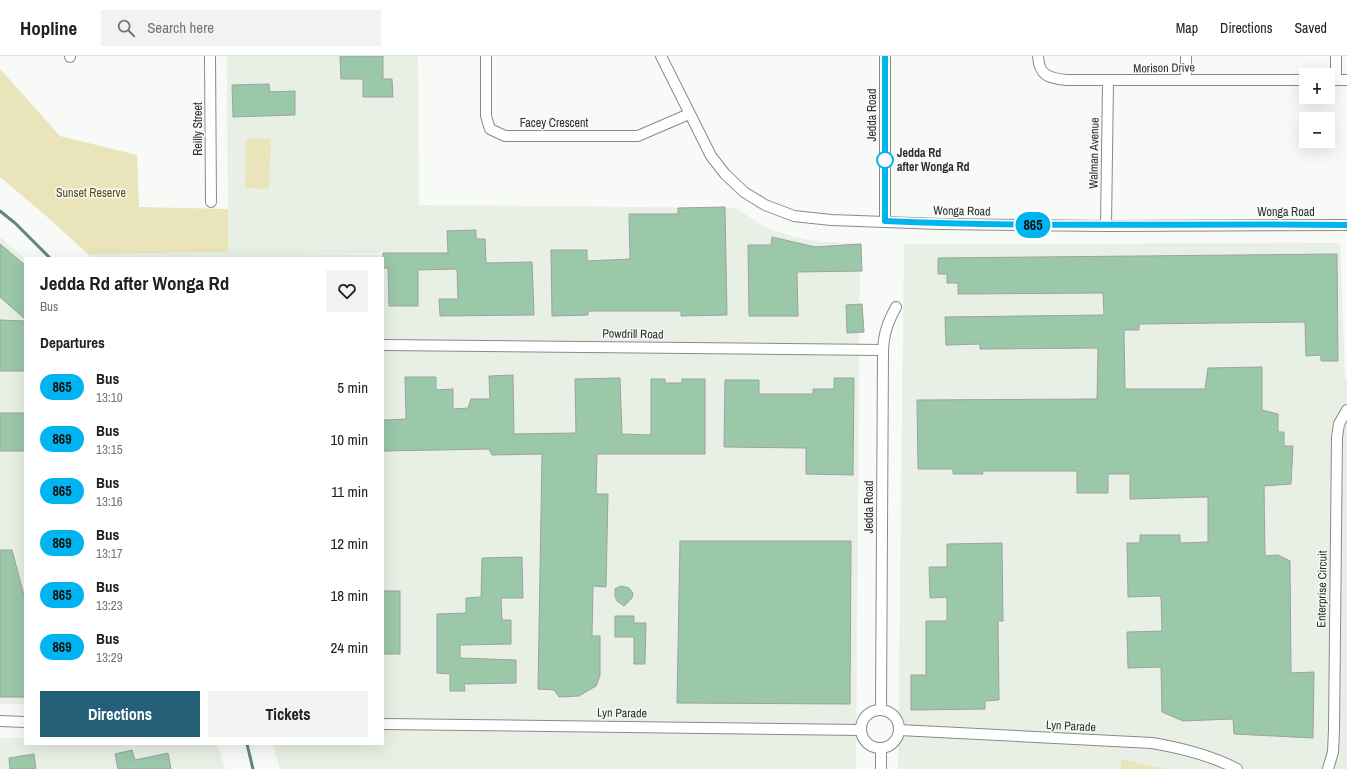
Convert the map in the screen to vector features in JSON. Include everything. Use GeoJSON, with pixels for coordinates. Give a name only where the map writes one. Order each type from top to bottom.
{"type":"FeatureCollection","features":[{"type":"Feature","properties":{"kind":"street","name":"Reilly Street"},"geometry":{"type":"LineString","coordinates":[[210,56],[211,202]]}},
{"type":"Feature","properties":{"kind":"street","name":"Facey Crescent"},"geometry":{"type":"LineString","coordinates":[[486,56],[486,116],[490,129],[505,136],[638,136],[689,114]]}},
{"type":"Feature","properties":{"kind":"street","name":"Wonga Road"},"geometry":{"type":"LineString","coordinates":[[661,56],[711,156],[725,174],[744,192],[765,205],[794,216],[831,220],[940,224],[1106,226],[1347,225]]}},
{"type":"Feature","properties":{"kind":"street","name":"Jedda Road"},"geometry":{"type":"LineString","coordinates":[[885,56],[885,221]]}},
{"type":"Feature","properties":{"kind":"street","name":"Morison Drive"},"geometry":{"type":"LineString","coordinates":[[1038,56],[1038,64],[1043,74],[1054,79],[1108,81],[1299,80]]}},
{"type":"Feature","properties":{"kind":"street"},"geometry":{"type":"LineString","coordinates":[[1186,56],[1186,80]]}},
{"type":"Feature","properties":{"kind":"street"},"geometry":{"type":"LineString","coordinates":[[1334,68],[1336,56]]}},
{"type":"Feature","properties":{"kind":"street"},"geometry":{"type":"LineString","coordinates":[[1335,80],[1347,80]]}},
{"type":"Feature","properties":{"kind":"street","name":"Walman Avenue"},"geometry":{"type":"LineString","coordinates":[[1106,226],[1108,81]]}},
{"type":"Feature","properties":{"kind":"street","name":"Jedda Road"},"geometry":{"type":"LineString","coordinates":[[881,709],[883,350],[884,332],[896,307]]}},
{"type":"Feature","properties":{"kind":"street","name":"Powdrill Road"},"geometry":{"type":"LineString","coordinates":[[384,345],[883,350]]}},
{"type":"Feature","properties":{"kind":"street","name":"Enterprise Circuit"},"geometry":{"type":"LineString","coordinates":[[1328,769],[1333,752],[1334,730],[1337,437],[1339,424],[1347,410]]}},
{"type":"Feature","properties":{"kind":"street"},"geometry":{"type":"LineString","coordinates":[[881,709],[893,714],[899,730],[895,741],[886,747],[881,748],[869,745],[865,741],[860,730],[864,717],[869,713],[881,709]]}},
{"type":"Feature","properties":{"kind":"street"},"geometry":{"type":"LineString","coordinates":[[0,721],[24,722]]}},
{"type":"Feature","properties":{"kind":"street","name":"Lyn Parade"},"geometry":{"type":"LineString","coordinates":[[384,724],[860,730]]}},
{"type":"Feature","properties":{"kind":"street","name":"Lyn Parade"},"geometry":{"type":"LineString","coordinates":[[899,730],[1152,743],[1177,747],[1202,754],[1237,769]]}},
{"type":"Feature","properties":{"kind":"street"},"geometry":{"type":"LineString","coordinates":[[881,748],[881,769]]}},
{"type":"Feature","properties":{"kind":"shaded area"},"geometry":{"type":"Polygon","coordinates":[[[227,56],[418,56],[419,205],[735,208],[767,228],[795,237],[820,242],[860,243],[856,769],[280,769],[273,745],[384,745],[384,257],[90,257],[88,254],[228,252],[227,56]],[[418,248],[417,253],[291,253],[418,255],[418,248]]]}},
{"type":"Feature","properties":{"kind":"shaded area"},"geometry":{"type":"Polygon","coordinates":[[[0,237],[24,257],[24,704],[0,704],[0,237]]]}},
{"type":"Feature","properties":{"kind":"shaded area"},"geometry":{"type":"Polygon","coordinates":[[[1340,243],[1345,378],[1347,378],[1347,769],[1167,769],[1121,759],[1121,769],[898,769],[904,244],[1340,243]]]}},
{"type":"Feature","properties":{"kind":"shaded area"},"geometry":{"type":"Polygon","coordinates":[[[0,738],[24,738],[24,745],[218,745],[225,769],[0,769],[0,738]]]}},
{"type":"Feature","properties":{"kind":"green space","name":"Sunset Reserve"},"geometry":{"type":"Polygon","coordinates":[[[0,69],[60,136],[137,155],[139,207],[228,209],[228,252],[88,254],[0,177],[0,69]]]}},
{"type":"Feature","properties":{"kind":"green space"},"geometry":{"type":"Polygon","coordinates":[[[246,139],[271,139],[269,189],[245,188],[246,139]]]}},
{"type":"Feature","properties":{"kind":"green space"},"geometry":{"type":"Polygon","coordinates":[[[1121,759],[1167,769],[1121,769],[1121,759]]]}},
{"type":"Feature","properties":{"kind":"building"},"geometry":{"type":"Polygon","coordinates":[[[340,56],[383,56],[383,79],[392,79],[393,97],[363,97],[363,79],[341,79],[340,56]]]}},
{"type":"Feature","properties":{"kind":"building"},"geometry":{"type":"Polygon","coordinates":[[[269,84],[270,92],[295,91],[295,115],[233,117],[232,85],[269,84]]]}},
{"type":"Feature","properties":{"kind":"building"},"geometry":{"type":"Polygon","coordinates":[[[725,207],[727,315],[681,316],[681,311],[588,311],[588,315],[552,316],[551,250],[587,250],[587,261],[630,259],[629,214],[678,214],[678,208],[725,207]]]}},
{"type":"Feature","properties":{"kind":"building"},"geometry":{"type":"Polygon","coordinates":[[[476,230],[476,239],[485,239],[486,263],[532,262],[534,315],[440,316],[439,299],[458,299],[457,269],[418,270],[418,306],[389,306],[388,268],[384,268],[383,253],[448,253],[447,231],[476,230]]]}},
{"type":"Feature","properties":{"kind":"building"},"geometry":{"type":"Polygon","coordinates":[[[772,237],[815,247],[861,244],[862,271],[797,272],[798,316],[749,316],[748,245],[771,245],[772,237]]]}},
{"type":"Feature","properties":{"kind":"building"},"geometry":{"type":"Polygon","coordinates":[[[0,244],[24,264],[24,318],[0,297],[0,244]]]}},
{"type":"Feature","properties":{"kind":"building"},"geometry":{"type":"Polygon","coordinates":[[[1337,254],[1338,361],[1321,361],[1321,355],[1306,356],[1305,322],[1139,324],[1139,330],[1124,330],[1125,389],[1205,389],[1208,368],[1262,367],[1262,410],[1278,414],[1278,432],[1284,432],[1284,446],[1293,446],[1291,484],[1264,486],[1265,556],[1278,555],[1290,561],[1291,673],[1314,672],[1313,738],[1234,734],[1233,719],[1183,721],[1162,712],[1161,667],[1128,668],[1127,632],[1162,631],[1161,596],[1128,597],[1127,543],[1140,543],[1140,535],[1180,535],[1180,543],[1208,542],[1208,497],[1130,499],[1130,474],[1108,474],[1108,493],[1077,493],[1077,471],[982,471],[983,474],[953,474],[953,469],[918,469],[917,400],[1097,399],[1098,348],[980,349],[980,344],[946,345],[945,317],[1104,315],[1103,293],[958,294],[958,283],[947,283],[947,274],[938,274],[938,258],[1337,254]]]}},
{"type":"Feature","properties":{"kind":"building"},"geometry":{"type":"Polygon","coordinates":[[[862,304],[864,332],[847,333],[846,305],[862,304]]]}},
{"type":"Feature","properties":{"kind":"building"},"geometry":{"type":"Polygon","coordinates":[[[0,320],[24,321],[24,371],[0,371],[0,320]]]}},
{"type":"Feature","properties":{"kind":"building"},"geometry":{"type":"Polygon","coordinates":[[[513,375],[514,434],[576,433],[575,379],[620,378],[622,434],[651,435],[651,379],[665,379],[665,383],[682,383],[682,379],[705,379],[705,454],[597,454],[596,494],[608,494],[606,587],[593,586],[592,636],[600,636],[600,676],[596,686],[579,696],[559,697],[554,690],[538,689],[542,454],[492,455],[489,449],[384,451],[384,420],[406,419],[405,377],[436,377],[436,390],[453,389],[453,409],[468,408],[471,399],[490,399],[489,376],[513,375]]]}},
{"type":"Feature","properties":{"kind":"building"},"geometry":{"type":"Polygon","coordinates":[[[834,378],[854,378],[853,475],[806,474],[806,448],[724,447],[725,380],[759,380],[759,394],[813,394],[813,389],[834,389],[834,378]]]}},
{"type":"Feature","properties":{"kind":"building"},"geometry":{"type":"Polygon","coordinates":[[[0,413],[24,413],[24,451],[0,451],[0,413]]]}},
{"type":"Feature","properties":{"kind":"building"},"geometry":{"type":"Polygon","coordinates":[[[680,541],[851,541],[850,704],[677,703],[680,541]]]}},
{"type":"Feature","properties":{"kind":"building"},"geometry":{"type":"Polygon","coordinates":[[[1002,543],[1003,621],[998,621],[999,700],[985,701],[985,709],[911,710],[911,675],[926,675],[926,621],[947,621],[947,597],[930,598],[929,567],[947,567],[947,544],[1002,543]]]}},
{"type":"Feature","properties":{"kind":"building"},"geometry":{"type":"Polygon","coordinates":[[[0,550],[12,550],[24,595],[24,697],[0,697],[0,550]]]}},
{"type":"Feature","properties":{"kind":"building"},"geometry":{"type":"Polygon","coordinates":[[[522,557],[523,598],[501,598],[502,620],[511,620],[511,644],[460,645],[460,658],[516,660],[516,683],[464,684],[465,691],[450,691],[450,674],[437,673],[437,614],[466,613],[466,598],[481,597],[482,558],[522,557]]]}},
{"type":"Feature","properties":{"kind":"building"},"geometry":{"type":"Polygon","coordinates":[[[621,586],[629,588],[633,593],[632,598],[624,606],[617,601],[615,596],[615,589],[621,586]]]}},
{"type":"Feature","properties":{"kind":"building"},"geometry":{"type":"Polygon","coordinates":[[[384,591],[400,591],[400,654],[384,654],[384,591]]]}},
{"type":"Feature","properties":{"kind":"building"},"geometry":{"type":"Polygon","coordinates":[[[615,616],[634,616],[634,623],[646,623],[645,664],[634,664],[634,637],[615,637],[615,616]]]}},
{"type":"Feature","properties":{"kind":"building"},"geometry":{"type":"Polygon","coordinates":[[[132,750],[135,760],[168,753],[171,769],[118,769],[115,754],[132,750]]]}},
{"type":"Feature","properties":{"kind":"building"},"geometry":{"type":"Polygon","coordinates":[[[34,754],[36,769],[10,769],[9,758],[34,754]]]}},
{"type":"Feature","properties":{"kind":"waterway"},"geometry":{"type":"LineString","coordinates":[[0,211],[15,223],[49,257]]}},
{"type":"Feature","properties":{"kind":"waterway"},"geometry":{"type":"LineString","coordinates":[[247,745],[253,769]]}},
{"type":"Feature","properties":{"kind":"bus line","name":"865"},"geometry":{"type":"LineString","coordinates":[[885,56],[885,221],[940,224],[1106,226],[1347,225]]}},
{"type":"Feature","properties":{"kind":"place","name":"Jedda Rd after Wonga Rd"},"geometry":{"type":"Point","coordinates":[885,160]}}]}
